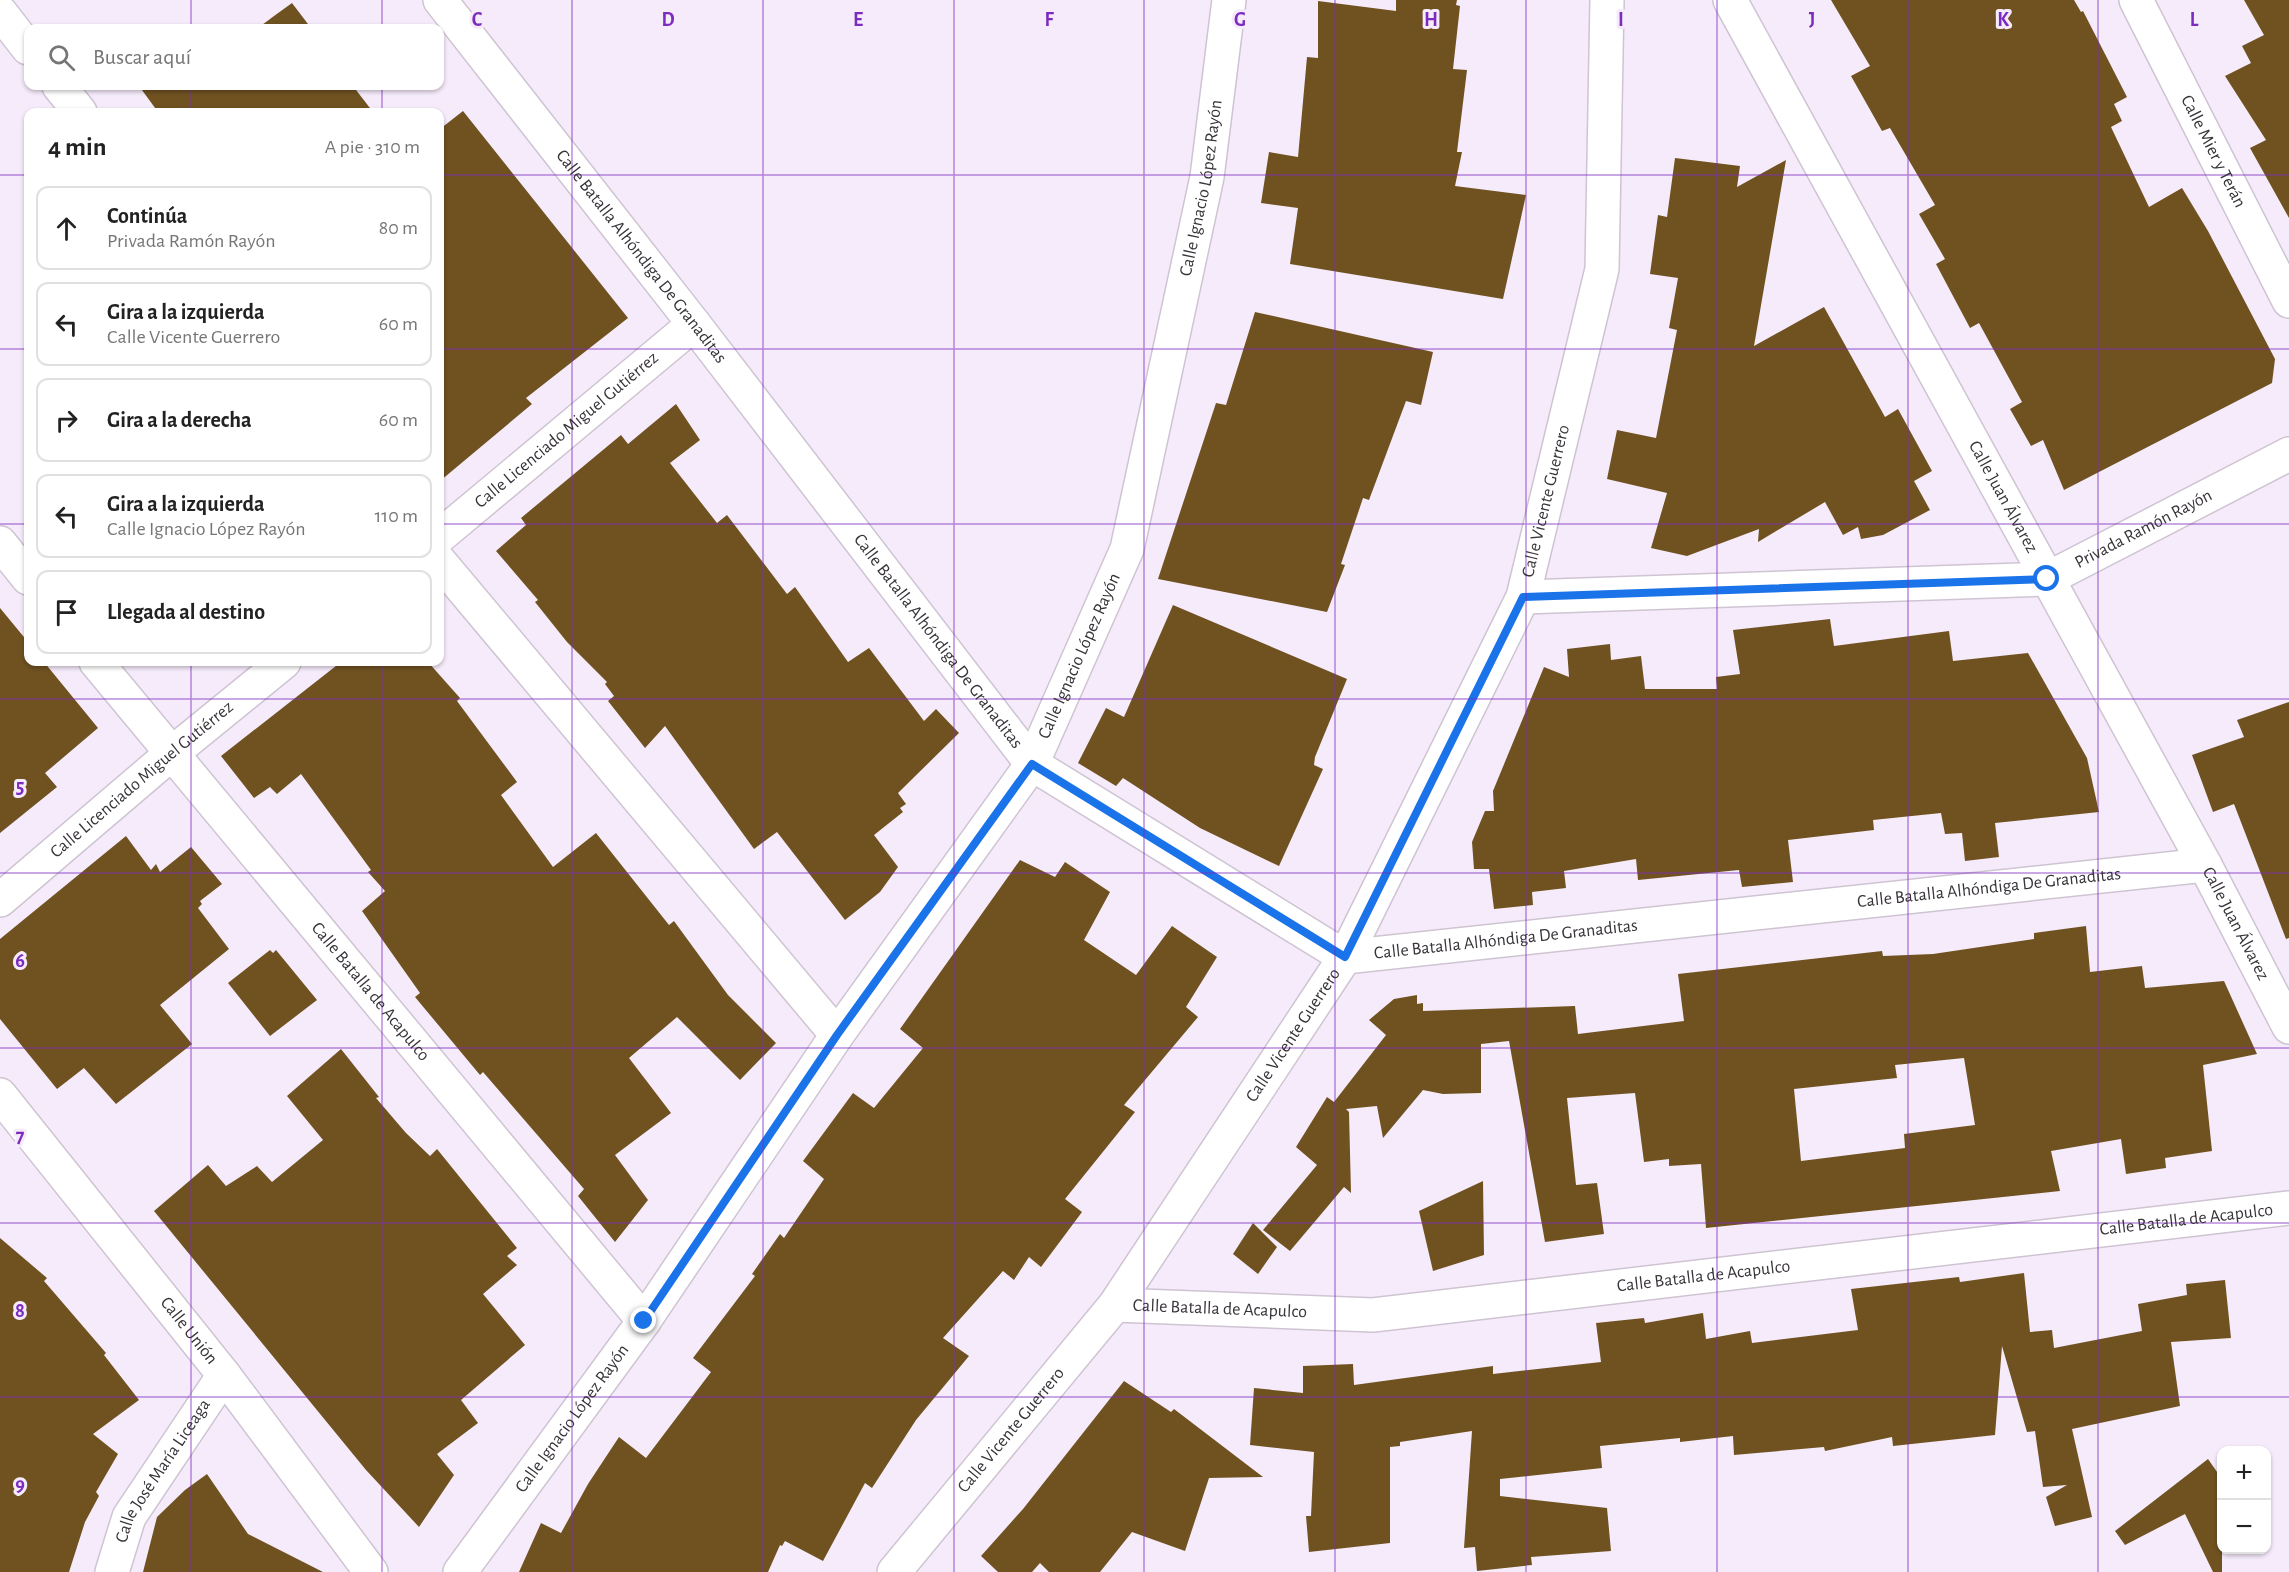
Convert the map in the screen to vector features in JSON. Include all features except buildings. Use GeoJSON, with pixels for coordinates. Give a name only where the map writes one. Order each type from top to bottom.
{"type":"FeatureCollection","features":[{"type":"Feature","properties":{"kind":"street","name":"Calle Batalla Alhóndiga De Granaditas"},"geometry":{"type":"LineString","coordinates":[[440,0],[694,324],[1032,764],[1345,957],[2205,865]]}},
{"type":"Feature","properties":{"kind":"street","name":"Calle Ignacio López Rayón"},"geometry":{"type":"LineString","coordinates":[[460,1572],[644,1321],[837,1035],[1032,764],[1127,549],[1207,177],[1229,0]]}},
{"type":"Feature","properties":{"kind":"street","name":"Calle Vicente Guerrero"},"geometry":{"type":"LineString","coordinates":[[894,1572],[1115,1305],[1345,957],[1523,597],[1602,269],[1608,0]]}},
{"type":"Feature","properties":{"kind":"street","name":"Calle Juan Álvarez"},"geometry":{"type":"LineString","coordinates":[[1730,0],[2205,865],[2289,1027]]}},
{"type":"Feature","properties":{"kind":"street","name":"Calle Mier y Terán"},"geometry":{"type":"LineString","coordinates":[[2136,0],[2289,301]]}},
{"type":"Feature","properties":{"kind":"street"},"geometry":{"type":"LineString","coordinates":[[0,12],[24,43]]}},
{"type":"Feature","properties":{"kind":"street"},"geometry":{"type":"LineString","coordinates":[[62,90],[77,108]]}},
{"type":"Feature","properties":{"kind":"street","name":"Calle Licenciado Miguel Gutiérrez"},"geometry":{"type":"LineString","coordinates":[[444,533],[694,324]]}},
{"type":"Feature","properties":{"kind":"street","name":"Privada Ramón Rayón"},"geometry":{"type":"LineString","coordinates":[[1523,597],[2047,579],[2289,454]]}},
{"type":"Feature","properties":{"kind":"street"},"geometry":{"type":"LineString","coordinates":[[0,543],[24,573]]}},
{"type":"Feature","properties":{"kind":"street"},"geometry":{"type":"LineString","coordinates":[[444,567],[837,1035]]}},
{"type":"Feature","properties":{"kind":"street","name":"Calle Batalla de Acapulco"},"geometry":{"type":"LineString","coordinates":[[99,666],[644,1321]]}},
{"type":"Feature","properties":{"kind":"street","name":"Calle Licenciado Miguel Gutiérrez"},"geometry":{"type":"LineString","coordinates":[[0,900],[171,754],[279,666]]}},
{"type":"Feature","properties":{"kind":"street","name":"Calle Unión"},"geometry":{"type":"LineString","coordinates":[[0,1095],[224,1375],[371,1572]]}},
{"type":"Feature","properties":{"kind":"street","name":"Calle Batalla de Acapulco"},"geometry":{"type":"LineString","coordinates":[[1115,1305],[1373,1315],[2289,1208]]}},
{"type":"Feature","properties":{"kind":"street","name":"Calle José María Liceaga"},"geometry":{"type":"LineString","coordinates":[[112,1572],[129,1517],[224,1375]]}},
{"type":"Feature","properties":{"kind":"route"},"geometry":{"type":"LineString","coordinates":[[644,1321],[837,1035],[1032,764],[1345,957],[1523,597],[2047,579]]}}]}
